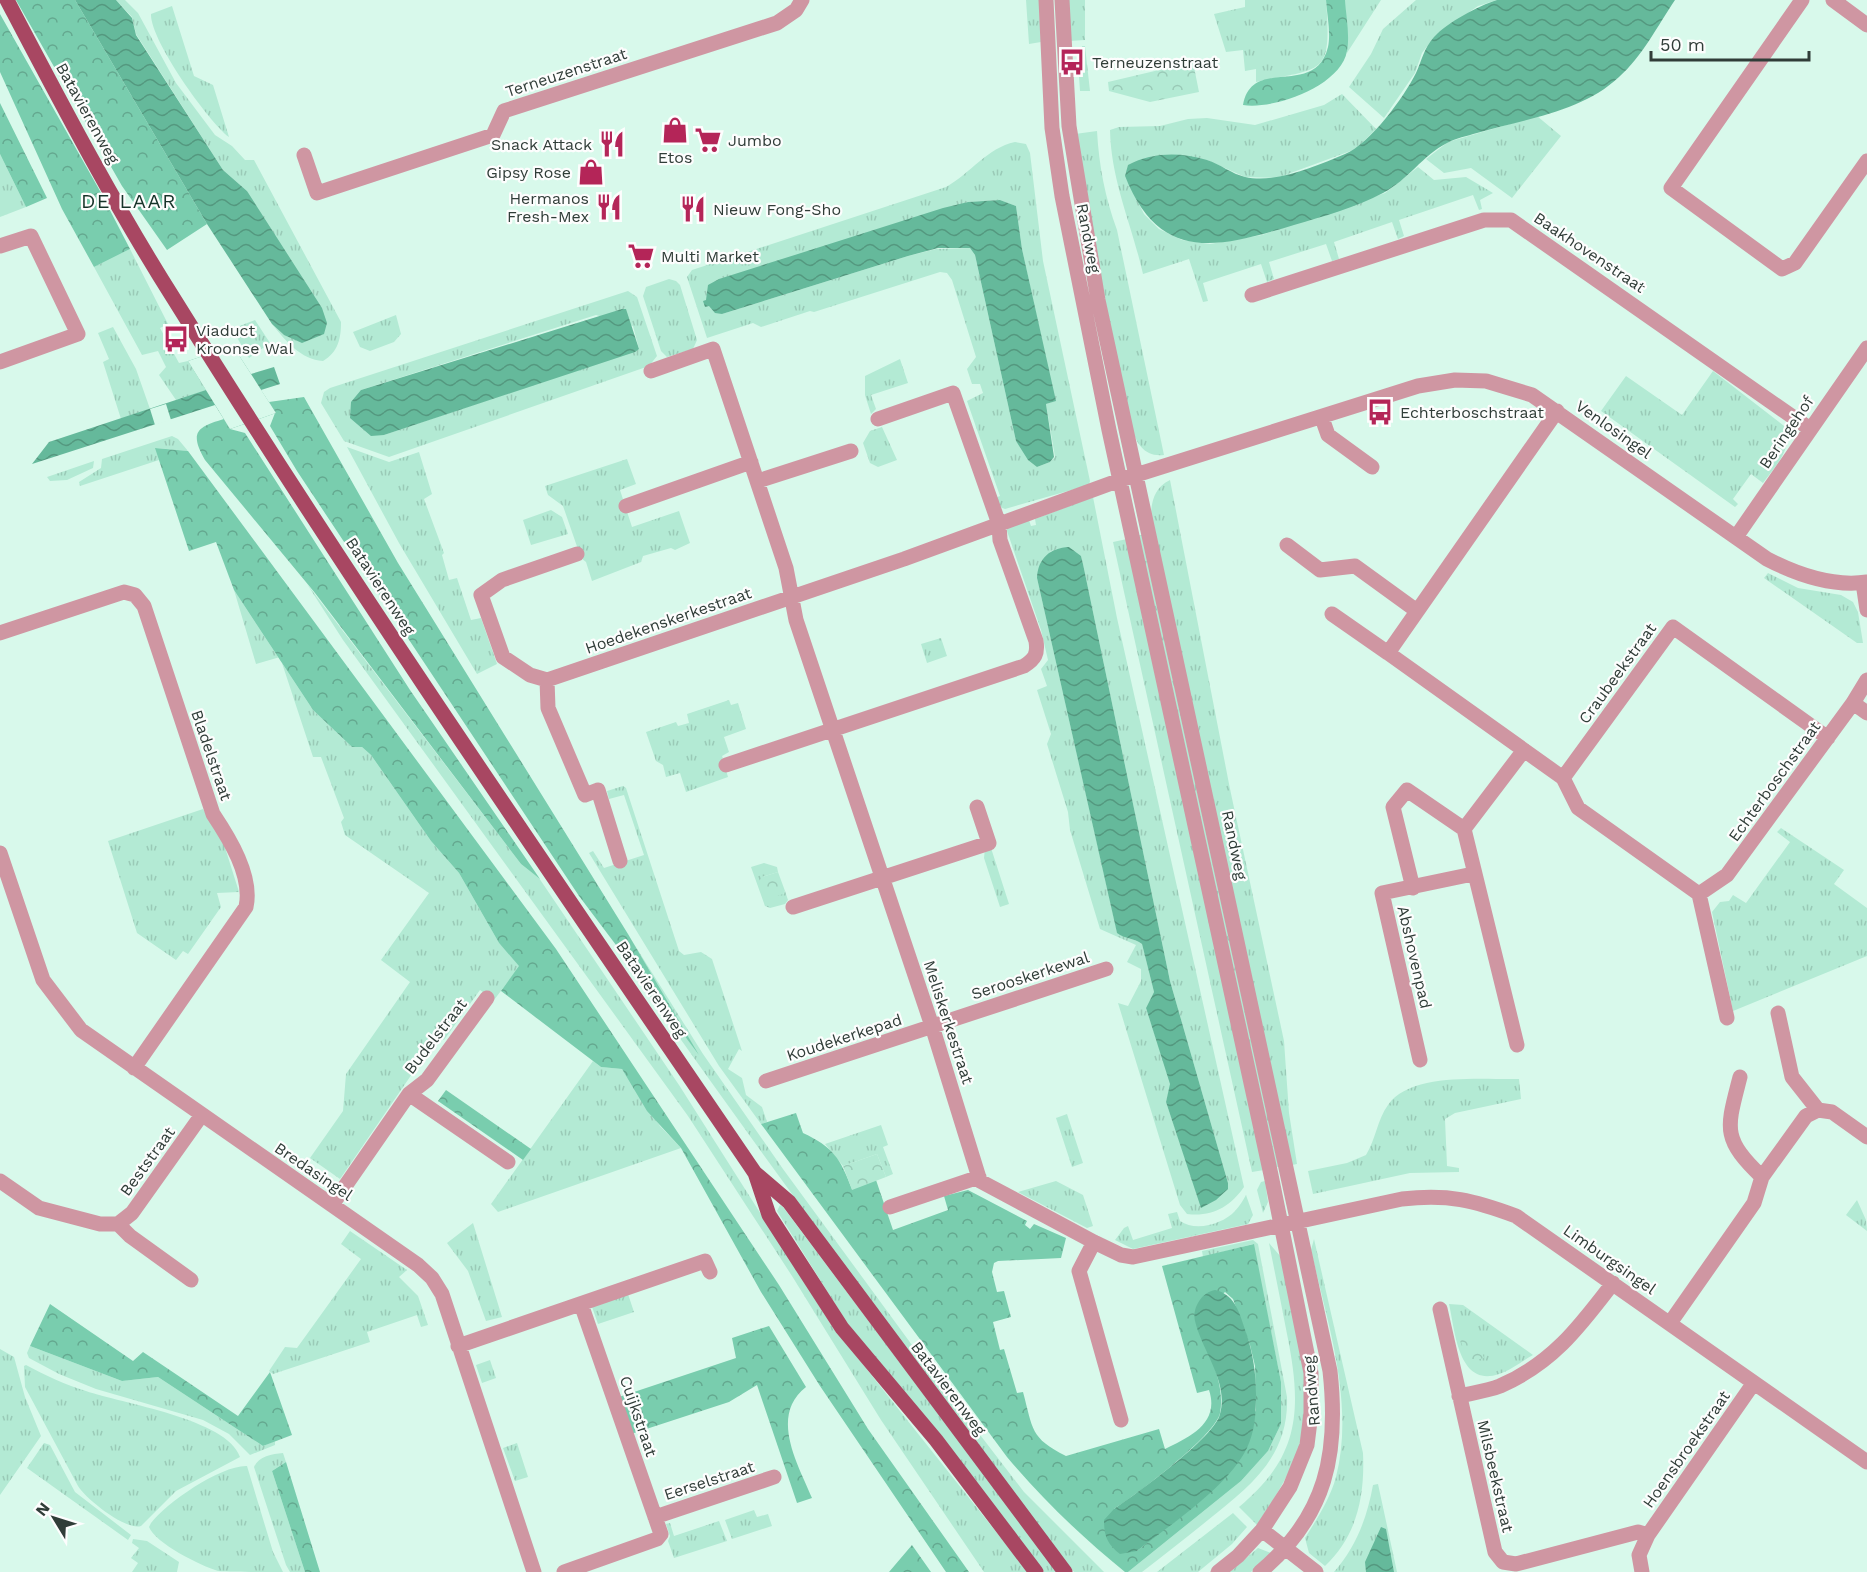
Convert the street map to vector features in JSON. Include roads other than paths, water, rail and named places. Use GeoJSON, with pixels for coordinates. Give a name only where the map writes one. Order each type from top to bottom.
{"type":"FeatureCollection","features":[{"type":"Feature","properties":{"kind":"main road","name":"Batavierenweg"},"geometry":{"type":"LineString","coordinates":[[7,0],[76,130],[174,300],[251,422],[495,793],[755,1173],[789,1202],[1065,1572]]}},
{"type":"Feature","properties":{"kind":"main road","name":"Batavierenweg"},"geometry":{"type":"LineString","coordinates":[[755,1173],[769,1215],[842,1328],[936,1440],[1036,1572]]}},
{"type":"Feature","properties":{"kind":"street","name":"Terneuzenstraat"},"geometry":{"type":"LineString","coordinates":[[304,155],[317,194],[492,135],[504,111],[777,23],[787,18],[802,0]]}},
{"type":"Feature","properties":{"kind":"street","name":"Randweg"},"geometry":{"type":"LineString","coordinates":[[1046,0],[1052,128],[1062,196],[1298,1222],[1330,1371],[1334,1411],[1332,1452],[1323,1484],[1306,1520],[1286,1548],[1260,1572]]}},
{"type":"Feature","properties":{"kind":"street","name":"Randweg"},"geometry":{"type":"LineString","coordinates":[[1062,0],[1069,126],[1081,211],[1127,478],[1311,1373],[1311,1413],[1307,1445],[1290,1487],[1262,1530],[1238,1556],[1218,1572]]}},
{"type":"Feature","properties":{"kind":"street"},"geometry":{"type":"LineString","coordinates":[[1802,0],[1671,188],[1782,269],[1795,263],[1867,161]]}},
{"type":"Feature","properties":{"kind":"street"},"geometry":{"type":"LineString","coordinates":[[1833,0],[1867,25]]}},
{"type":"Feature","properties":{"kind":"street","name":"Baakhovenstraat"},"geometry":{"type":"LineString","coordinates":[[1252,295],[1484,220],[1511,220],[1810,429]]}},
{"type":"Feature","properties":{"kind":"street"},"geometry":{"type":"LineString","coordinates":[[0,246],[31,236],[78,334],[0,362]]}},
{"type":"Feature","properties":{"kind":"street","name":"Beringehof"},"geometry":{"type":"LineString","coordinates":[[1736,537],[1867,348]]}},
{"type":"Feature","properties":{"kind":"street","name":"Meliskerkestraat"},"geometry":{"type":"LineString","coordinates":[[651,371],[713,350],[786,568],[796,620],[932,1026],[979,1177]]}},
{"type":"Feature","properties":{"kind":"street","name":"Venlosingel"},"geometry":{"type":"LineString","coordinates":[[1127,478],[1418,386],[1455,380],[1507,386],[1532,395],[1557,411],[1736,537],[1790,571],[1822,580],[1865,583]]}},
{"type":"Feature","properties":{"kind":"street"},"geometry":{"type":"LineString","coordinates":[[726,765],[1024,666],[1034,659],[1037,651],[1036,641],[1000,540],[999,524],[952,393],[878,419]]}},
{"type":"Feature","properties":{"kind":"street"},"geometry":{"type":"LineString","coordinates":[[1388,653],[1557,411]]}},
{"type":"Feature","properties":{"kind":"street"},"geometry":{"type":"LineString","coordinates":[[1322,418],[1328,435],[1372,467]]}},
{"type":"Feature","properties":{"kind":"street"},"geometry":{"type":"LineString","coordinates":[[758,482],[851,451]]}},
{"type":"Feature","properties":{"kind":"street"},"geometry":{"type":"LineString","coordinates":[[626,506],[751,462]]}},
{"type":"Feature","properties":{"kind":"street","name":"Hoedekenskerkestraat"},"geometry":{"type":"LineString","coordinates":[[547,680],[1127,478]]}},
{"type":"Feature","properties":{"kind":"street"},"geometry":{"type":"LineString","coordinates":[[1287,545],[1320,570],[1354,566],[1417,611]]}},
{"type":"Feature","properties":{"kind":"street"},"geometry":{"type":"LineString","coordinates":[[577,554],[502,580],[481,595],[503,657],[530,675],[547,680],[548,708],[585,795],[598,790],[620,861]]}},
{"type":"Feature","properties":{"kind":"street"},"geometry":{"type":"LineString","coordinates":[[1865,583],[1867,610]]}},
{"type":"Feature","properties":{"kind":"street","name":"Bladelstraat"},"geometry":{"type":"LineString","coordinates":[[0,633],[124,592],[135,595],[144,606],[213,814],[229,838],[246,882],[249,894],[246,907],[134,1068]]}},
{"type":"Feature","properties":{"kind":"street"},"geometry":{"type":"LineString","coordinates":[[1332,614],[1563,778],[1578,808],[1699,894],[1727,1018]]}},
{"type":"Feature","properties":{"kind":"street","name":"Craubeekstraat"},"geometry":{"type":"LineString","coordinates":[[1563,778],[1673,627],[1828,738]]}},
{"type":"Feature","properties":{"kind":"street","name":"Echterboschstraat"},"geometry":{"type":"LineString","coordinates":[[1699,894],[1727,875],[1828,738],[1867,680]]}},
{"type":"Feature","properties":{"kind":"street"},"geometry":{"type":"LineString","coordinates":[[1853,703],[1867,713]]}},
{"type":"Feature","properties":{"kind":"street"},"geometry":{"type":"LineString","coordinates":[[1517,1045],[1473,874],[1464,829],[1524,750]]}},
{"type":"Feature","properties":{"kind":"street","name":"Abshovenpad"},"geometry":{"type":"LineString","coordinates":[[1413,888],[1393,807],[1407,790],[1464,829]]}},
{"type":"Feature","properties":{"kind":"street"},"geometry":{"type":"LineString","coordinates":[[793,908],[989,843],[977,807]]}},
{"type":"Feature","properties":{"kind":"street","name":"Bredasingel"},"geometry":{"type":"LineString","coordinates":[[0,853],[38,969],[49,990],[81,1030],[201,1116],[418,1264],[432,1278],[442,1294],[534,1572]]}},
{"type":"Feature","properties":{"kind":"street","name":"Abshovenpad"},"geometry":{"type":"LineString","coordinates":[[1420,1060],[1382,893],[1473,874]]}},
{"type":"Feature","properties":{"kind":"street","name":"Serooskerkewal"},"geometry":{"type":"LineString","coordinates":[[932,1026],[1106,969]]}},
{"type":"Feature","properties":{"kind":"street","name":"Budelstraat"},"geometry":{"type":"LineString","coordinates":[[332,1205],[409,1094],[428,1080],[487,998]]}},
{"type":"Feature","properties":{"kind":"street"},"geometry":{"type":"LineString","coordinates":[[1778,1013],[1792,1077],[1818,1110]]}},
{"type":"Feature","properties":{"kind":"street","name":"Koudekerkepad"},"geometry":{"type":"LineString","coordinates":[[766,1081],[932,1026]]}},
{"type":"Feature","properties":{"kind":"street"},"geometry":{"type":"LineString","coordinates":[[1740,1077],[1729,1119],[1730,1137],[1740,1156],[1762,1177]]}},
{"type":"Feature","properties":{"kind":"street","name":"Budelstraat"},"geometry":{"type":"LineString","coordinates":[[409,1094],[508,1162]]}},
{"type":"Feature","properties":{"kind":"street"},"geometry":{"type":"LineString","coordinates":[[1670,1323],[1754,1203],[1762,1177],[1806,1116],[1818,1110],[1832,1112],[1867,1137]]}},
{"type":"Feature","properties":{"kind":"street","name":"Beststraat"},"geometry":{"type":"LineString","coordinates":[[118,1224],[132,1213],[201,1116]]}},
{"type":"Feature","properties":{"kind":"street"},"geometry":{"type":"LineString","coordinates":[[890,1208],[979,1177],[980,1181],[1094,1242],[1120,1255],[1133,1257],[1298,1222]]}},
{"type":"Feature","properties":{"kind":"street"},"geometry":{"type":"LineString","coordinates":[[0,1181],[39,1208],[100,1224],[118,1224],[130,1236],[191,1280]]}},
{"type":"Feature","properties":{"kind":"street","name":"Limburgsingel"},"geometry":{"type":"LineString","coordinates":[[1298,1222],[1402,1199],[1438,1195],[1479,1202],[1516,1216],[1867,1462]]}},
{"type":"Feature","properties":{"kind":"street"},"geometry":{"type":"LineString","coordinates":[[1094,1242],[1079,1271],[1121,1420]]}},
{"type":"Feature","properties":{"kind":"street"},"geometry":{"type":"LineString","coordinates":[[458,1346],[705,1261],[710,1272]]}},
{"type":"Feature","properties":{"kind":"street"},"geometry":{"type":"LineString","coordinates":[[1459,1396],[1499,1386],[1541,1363],[1580,1329],[1613,1283]]}},
{"type":"Feature","properties":{"kind":"street","name":"Cuijkstraat"},"geometry":{"type":"LineString","coordinates":[[564,1572],[657,1539],[661,1534],[581,1304]]}},
{"type":"Feature","properties":{"kind":"street","name":"Milsbeekstraat"},"geometry":{"type":"LineString","coordinates":[[1440,1309],[1495,1552],[1503,1562]]}},
{"type":"Feature","properties":{"kind":"street","name":"Hoensbroekstraat"},"geometry":{"type":"LineString","coordinates":[[1642,1572],[1639,1555],[1648,1535],[1753,1384]]}},
{"type":"Feature","properties":{"kind":"street","name":"Eerselstraat"},"geometry":{"type":"LineString","coordinates":[[655,1516],[774,1478]]}},
{"type":"Feature","properties":{"kind":"street"},"geometry":{"type":"LineString","coordinates":[[1262,1530],[1316,1572]]}},
{"type":"Feature","properties":{"kind":"street","name":"Hoensbroekstraat"},"geometry":{"type":"LineString","coordinates":[[1503,1562],[1516,1564],[1638,1532],[1648,1535]]}},
{"type":"Feature","properties":{"kind":"water"},"geometry":{"type":"Polygon","coordinates":[[[75,0],[116,0],[132,18],[136,35],[223,170],[247,191],[322,308],[327,323],[324,334],[302,343],[284,335],[272,324],[207,224],[75,0]]]}},
{"type":"Feature","properties":{"kind":"water"},"geometry":{"type":"Polygon","coordinates":[[[1497,0],[1675,0],[1635,60],[1604,89],[1588,99],[1552,113],[1450,141],[1430,154],[1392,188],[1350,207],[1266,233],[1216,243],[1194,242],[1174,236],[1155,224],[1139,204],[1125,176],[1128,165],[1147,158],[1167,155],[1197,157],[1235,174],[1257,179],[1283,176],[1355,149],[1395,107],[1411,83],[1425,50],[1434,37],[1464,15],[1497,0]]]}},
{"type":"Feature","properties":{"kind":"water"},"geometry":{"type":"Polygon","coordinates":[[[1000,200],[1016,206],[1022,249],[1056,401],[1046,404],[1054,457],[1050,462],[1037,467],[1028,460],[1016,441],[975,255],[970,248],[938,248],[722,314],[715,313],[709,306],[705,307],[703,301],[706,300],[708,285],[719,279],[943,208],[968,202],[1000,200]]]}},
{"type":"Feature","properties":{"kind":"water"},"geometry":{"type":"Polygon","coordinates":[[[626,309],[639,349],[635,352],[384,435],[371,436],[350,418],[351,402],[361,390],[626,309]]]}},
{"type":"Feature","properties":{"kind":"water"},"geometry":{"type":"Polygon","coordinates":[[[233,346],[251,374],[274,367],[280,384],[261,390],[276,413],[230,429],[215,405],[32,464],[49,442],[206,390],[188,361],[233,346]]]}},
{"type":"Feature","properties":{"kind":"water"},"geometry":{"type":"Polygon","coordinates":[[[1069,547],[1081,556],[1083,564],[1170,981],[1228,1183],[1228,1189],[1216,1200],[1201,1208],[1166,1102],[1170,1084],[1146,1008],[1154,992],[1142,944],[1117,933],[1037,578],[1040,565],[1046,555],[1056,549],[1069,547]]]}},
{"type":"Feature","properties":{"kind":"water"},"geometry":{"type":"Polygon","coordinates":[[[1215,1290],[1228,1296],[1237,1307],[1251,1350],[1255,1372],[1256,1401],[1250,1442],[1238,1463],[1198,1504],[1137,1551],[1120,1554],[1107,1539],[1104,1520],[1114,1509],[1190,1450],[1215,1424],[1220,1414],[1222,1402],[1218,1378],[1198,1332],[1194,1316],[1202,1297],[1215,1290]]]}},
{"type":"Feature","properties":{"kind":"water"},"geometry":{"type":"Polygon","coordinates":[[[1381,1527],[1386,1529],[1394,1572],[1366,1572],[1365,1562],[1381,1527]]]}},
{"type":"Feature","properties":{"kind":"place","name":"Terneuzenstraat"},"geometry":{"type":"Point","coordinates":[1072,62]}},
{"type":"Feature","properties":{"kind":"place","name":"Etos"},"geometry":{"type":"Point","coordinates":[675,130]}},
{"type":"Feature","properties":{"kind":"place","name":"Jumbo"},"geometry":{"type":"Point","coordinates":[708,140]}},
{"type":"Feature","properties":{"kind":"place","name":"Snack Attack"},"geometry":{"type":"Point","coordinates":[612,144]}},
{"type":"Feature","properties":{"kind":"place","name":"Gipsy Rose"},"geometry":{"type":"Point","coordinates":[591,172]}},
{"type":"Feature","properties":{"kind":"place","name":"Hermanos Fresh-Mex"},"geometry":{"type":"Point","coordinates":[609,207]}},
{"type":"Feature","properties":{"kind":"place","name":"Nieuw Fong-Sho"},"geometry":{"type":"Point","coordinates":[693,209]}},
{"type":"Feature","properties":{"kind":"place","name":"Multi Market"},"geometry":{"type":"Point","coordinates":[641,256]}},
{"type":"Feature","properties":{"kind":"place","name":"Viaduct Kroonse Wal"},"geometry":{"type":"Point","coordinates":[176,339]}},
{"type":"Feature","properties":{"kind":"place","name":"Echterboschstraat"},"geometry":{"type":"Point","coordinates":[1380,412]}},
{"type":"Feature","properties":{"kind":"district","name":"DE LAAR"},"geometry":{"type":"Point","coordinates":[129,201]}}]}
